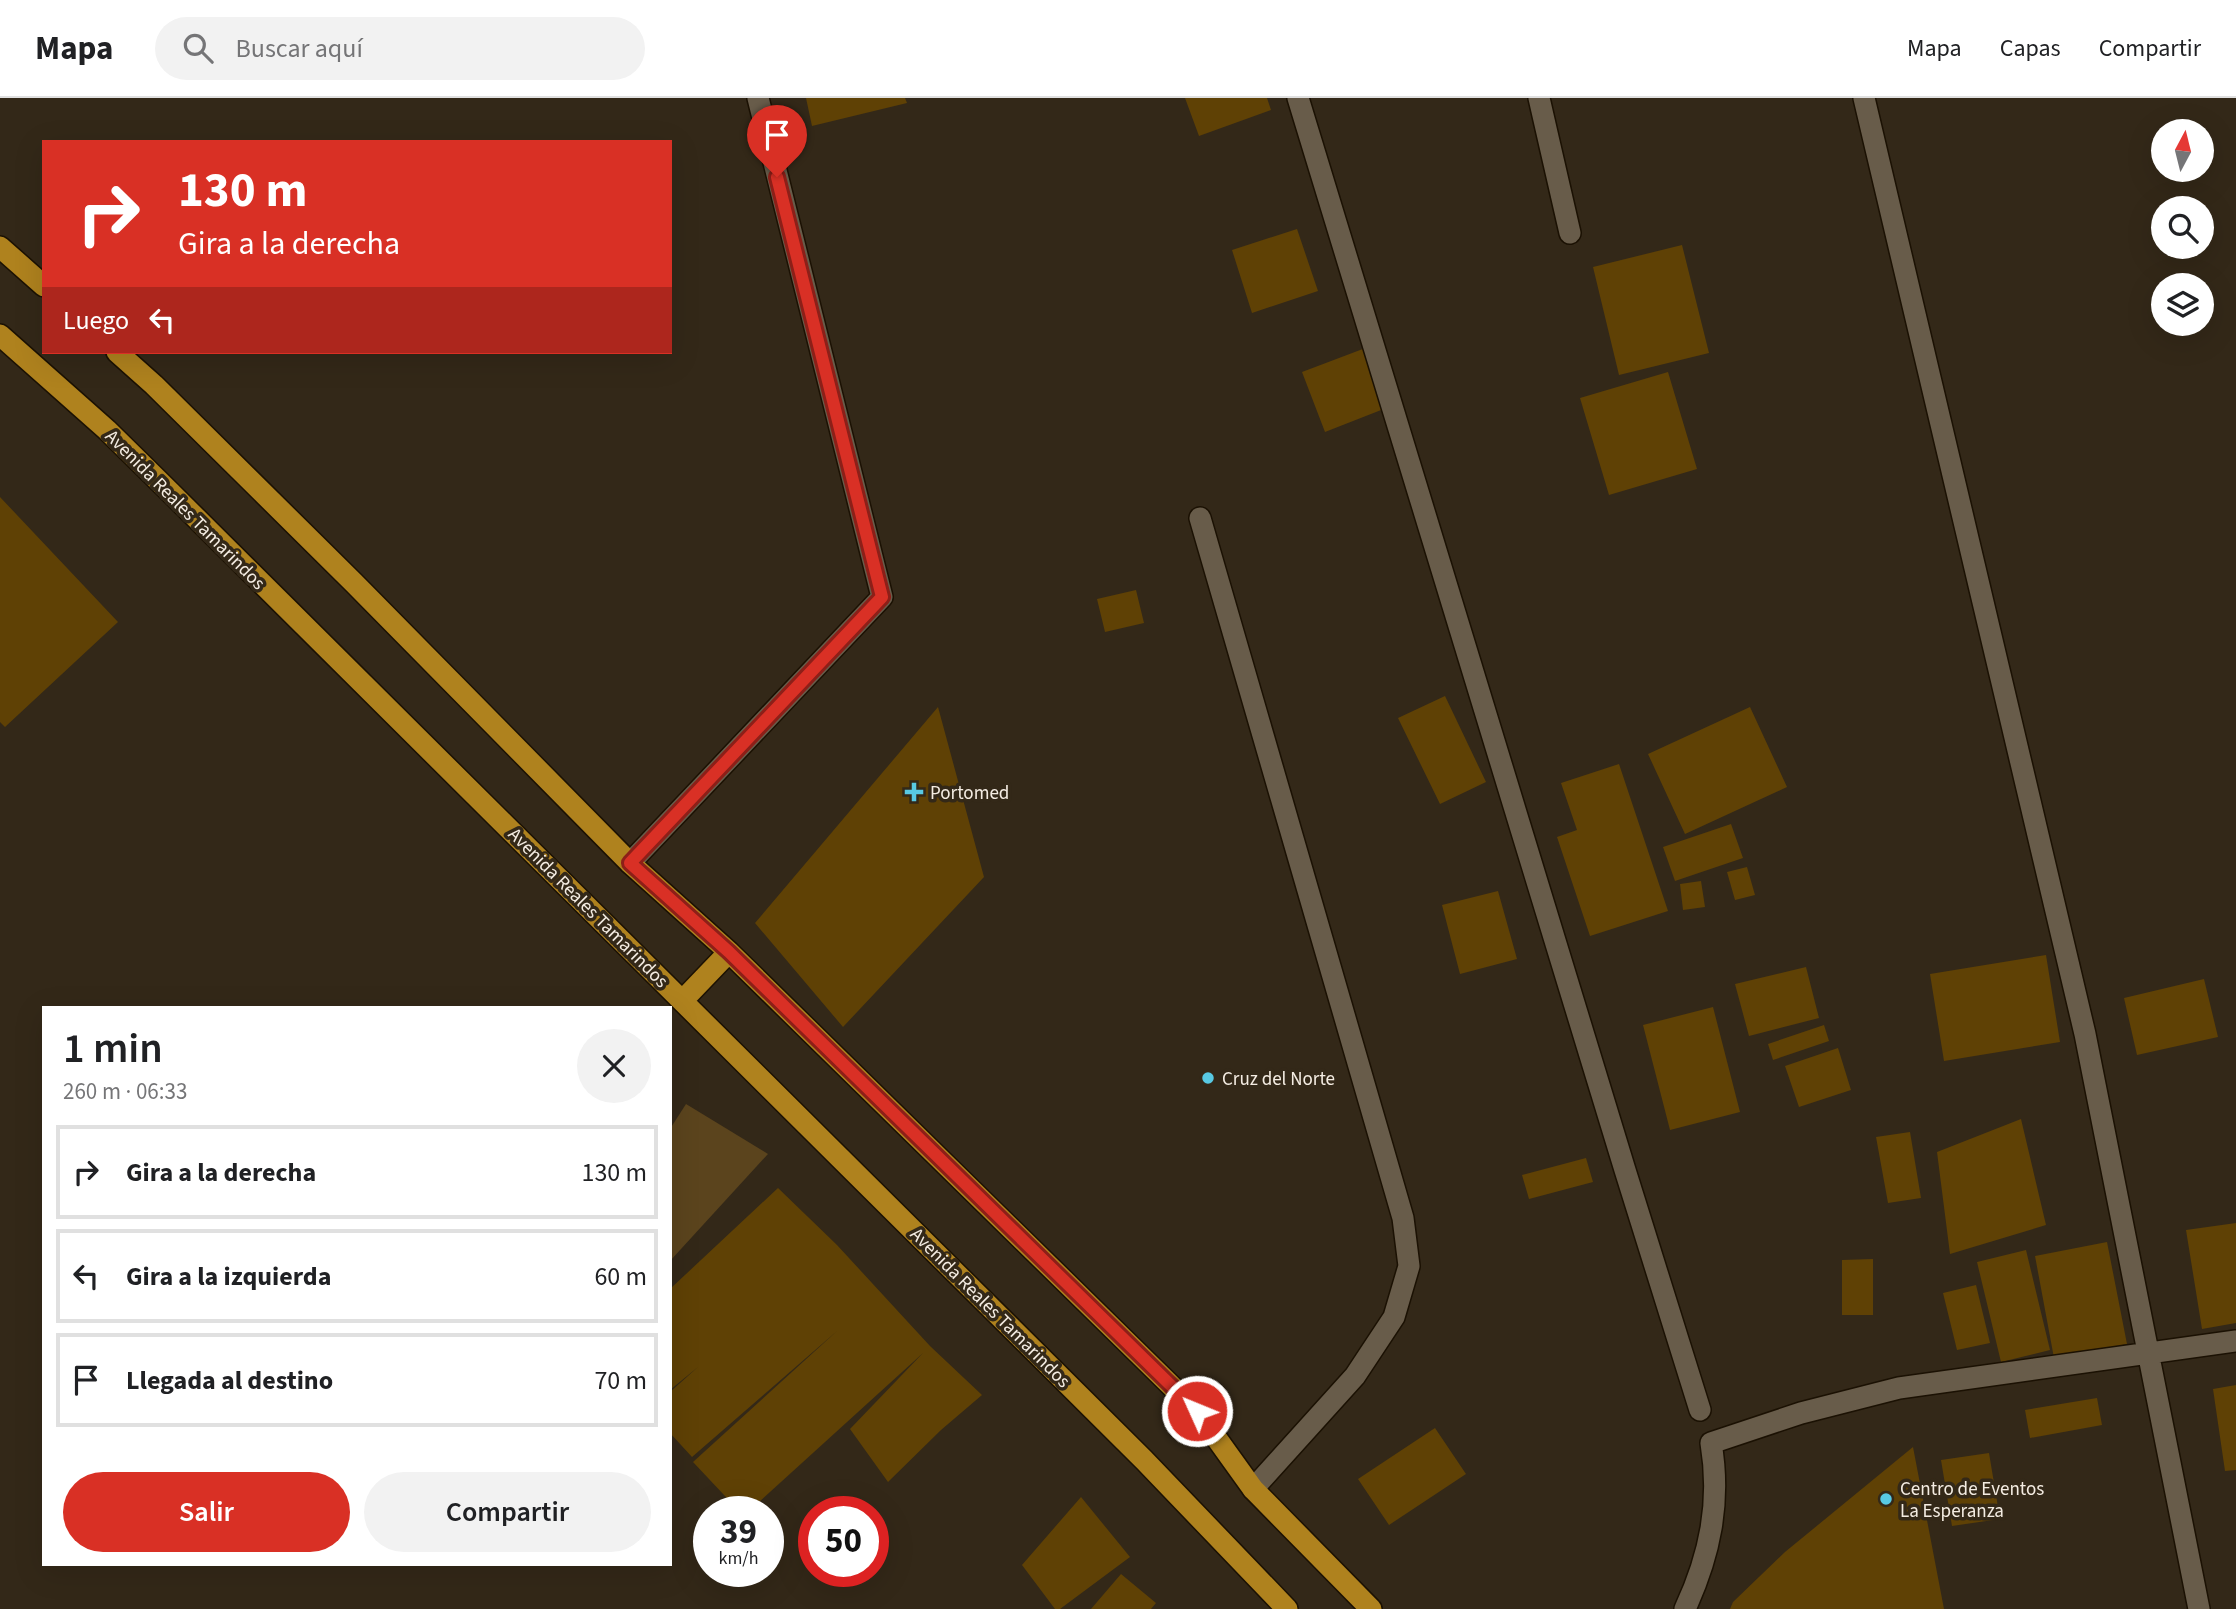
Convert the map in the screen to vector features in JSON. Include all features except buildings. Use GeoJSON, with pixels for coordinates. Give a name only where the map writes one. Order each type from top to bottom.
{"type":"FeatureCollection","features":[{"type":"Feature","properties":{"kind":"main road"},"geometry":{"type":"LineString","coordinates":[[0,247],[42,284]]}},
{"type":"Feature","properties":{"kind":"main road","name":"Avenida Reales Tamarindos"},"geometry":{"type":"LineString","coordinates":[[0,335],[107,430],[683,1000],[1144,1460],[1287,1609]]}},
{"type":"Feature","properties":{"kind":"main road"},"geometry":{"type":"LineString","coordinates":[[119,354],[355,583],[630,863],[729,952],[1197,1411],[1253,1489],[1371,1609]]}},
{"type":"Feature","properties":{"kind":"main road"},"geometry":{"type":"LineString","coordinates":[[683,1000],[729,952]]}},
{"type":"Feature","properties":{"kind":"street"},"geometry":{"type":"LineString","coordinates":[[630,863],[882,597],[758,98]]}},
{"type":"Feature","properties":{"kind":"street"},"geometry":{"type":"LineString","coordinates":[[1298,98],[1620,1157],[1700,1410]]}},
{"type":"Feature","properties":{"kind":"street"},"geometry":{"type":"LineString","coordinates":[[1539,98],[1570,233]]}},
{"type":"Feature","properties":{"kind":"street"},"geometry":{"type":"LineString","coordinates":[[1864,98],[2085,1034],[2199,1609]]}},
{"type":"Feature","properties":{"kind":"street"},"geometry":{"type":"LineString","coordinates":[[1200,518],[1403,1217],[1409,1266],[1394,1317],[1355,1376],[1253,1489]]}},
{"type":"Feature","properties":{"kind":"street"},"geometry":{"type":"LineString","coordinates":[[1685,1609],[1707,1550],[1715,1511],[1716,1473],[1711,1443],[1801,1413],[1899,1388],[2236,1340]]}},
{"type":"Feature","properties":{"kind":"shaded area"},"geometry":{"type":"Polygon","coordinates":[[[686,1104],[768,1154],[672,1259],[672,1126],[686,1104]]]}},
{"type":"Feature","properties":{"kind":"place","name":"Portomed"},"geometry":{"type":"Point","coordinates":[914,792]}},
{"type":"Feature","properties":{"kind":"place","name":"Cruz del Norte"},"geometry":{"type":"Point","coordinates":[1208,1078]}},
{"type":"Feature","properties":{"kind":"place","name":"Centro de Eventos La Esperanza"},"geometry":{"type":"Point","coordinates":[1886,1499]}},
{"type":"Feature","properties":{"kind":"route"},"geometry":{"type":"LineString","coordinates":[[777,177],[882,597],[630,863],[729,952],[1197,1411]]}}]}
